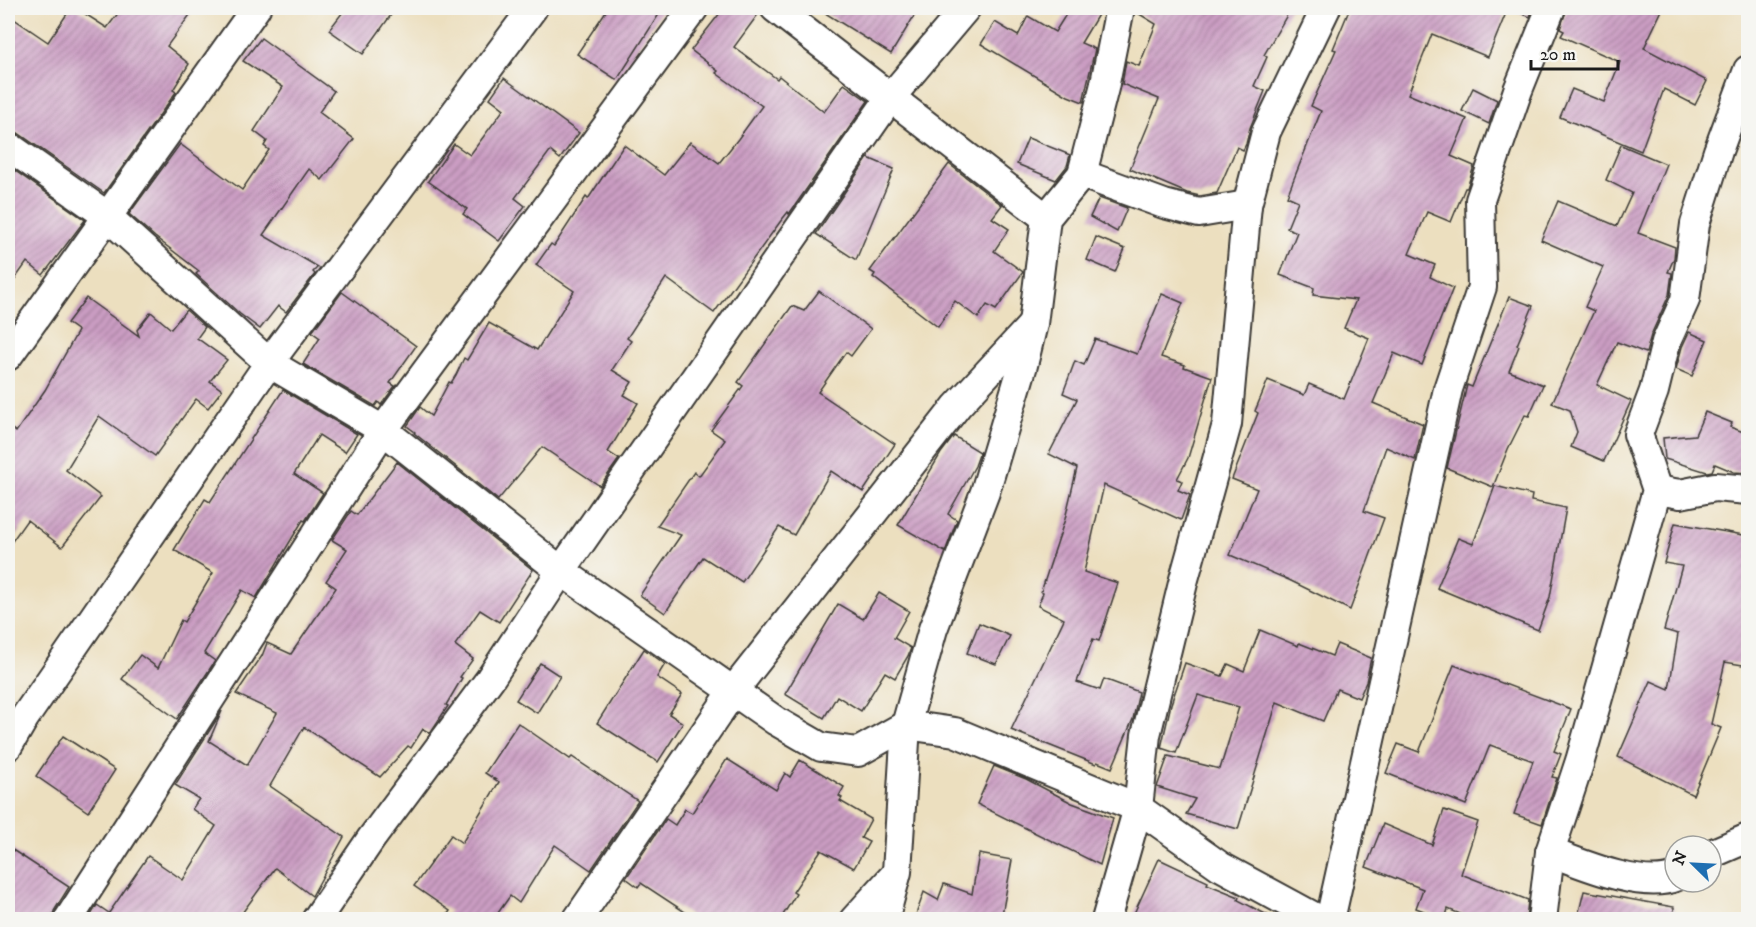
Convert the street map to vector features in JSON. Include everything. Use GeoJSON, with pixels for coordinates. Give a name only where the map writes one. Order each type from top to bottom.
{"type":"FeatureCollection","features":[{"type":"Feature","properties":{"kind":"street"},"geometry":{"type":"LineString","coordinates":[[8,356],[106,215],[256,8]]}},
{"type":"Feature","properties":{"kind":"street"},"geometry":{"type":"LineString","coordinates":[[8,746],[31,708],[269,363],[533,8]]}},
{"type":"Feature","properties":{"kind":"street"},"geometry":{"type":"LineString","coordinates":[[68,920],[383,430],[694,8]]}},
{"type":"Feature","properties":{"kind":"street"},"geometry":{"type":"LineString","coordinates":[[775,8],[1046,218]]}},
{"type":"Feature","properties":{"kind":"street"},"geometry":{"type":"LineString","coordinates":[[316,920],[371,839],[490,679],[561,571],[890,99],[966,8]]}},
{"type":"Feature","properties":{"kind":"street"},"geometry":{"type":"LineString","coordinates":[[884,920],[897,872],[906,725],[933,629],[985,492],[1033,324],[1046,218],[1082,174],[1104,88],[1120,8]]}},
{"type":"Feature","properties":{"kind":"street"},"geometry":{"type":"LineString","coordinates":[[1106,920],[1138,808],[1146,735],[1184,579],[1227,424],[1247,205],[1266,132],[1326,8]]}},
{"type":"Feature","properties":{"kind":"street"},"geometry":{"type":"LineString","coordinates":[[1330,920],[1448,389],[1482,287],[1480,200],[1518,90],[1551,8]]}},
{"type":"Feature","properties":{"kind":"street"},"geometry":{"type":"LineString","coordinates":[[1542,920],[1550,852],[1580,761],[1657,490],[1638,434],[1654,391],[1666,342],[1685,300],[1698,213],[1718,151],[1749,70]]}},
{"type":"Feature","properties":{"kind":"street"},"geometry":{"type":"LineString","coordinates":[[8,146],[106,215],[269,363],[383,430],[561,571],[776,721],[822,747],[858,752],[906,725],[956,732],[1138,808],[1220,866],[1320,920]]}},
{"type":"Feature","properties":{"kind":"street"},"geometry":{"type":"LineString","coordinates":[[1082,174],[1164,204],[1199,213],[1247,205]]}},
{"type":"Feature","properties":{"kind":"street"},"geometry":{"type":"LineString","coordinates":[[577,920],[734,690],[957,406],[1033,324]]}},
{"type":"Feature","properties":{"kind":"street"},"geometry":{"type":"LineString","coordinates":[[1657,490],[1680,494],[1715,487],[1749,490]]}},
{"type":"Feature","properties":{"kind":"street"},"geometry":{"type":"LineString","coordinates":[[1723,849],[1749,838]]}},
{"type":"Feature","properties":{"kind":"street"},"geometry":{"type":"LineString","coordinates":[[1550,852],[1603,872],[1649,881],[1663,879]]}},
{"type":"Feature","properties":{"kind":"street"},"geometry":{"type":"LineString","coordinates":[[854,920],[897,872]]}},
{"type":"Feature","properties":{"kind":"building"},"geometry":{"type":"Polygon","coordinates":[[[71,8],[76,8],[107,28],[122,8],[195,8],[167,46],[189,64],[173,90],[176,92],[104,193],[18,133],[8,130],[8,15],[48,42],[71,8]]]}},
{"type":"Feature","properties":{"kind":"building"},"geometry":{"type":"Polygon","coordinates":[[[346,8],[396,8],[363,54],[329,30],[346,8]]]}},
{"type":"Feature","properties":{"kind":"building"},"geometry":{"type":"Polygon","coordinates":[[[608,8],[663,8],[617,80],[577,54],[608,8]]]}},
{"type":"Feature","properties":{"kind":"building"},"geometry":{"type":"Polygon","coordinates":[[[724,8],[759,8],[759,13],[734,47],[777,79],[779,76],[824,112],[844,84],[868,101],[789,214],[788,212],[780,222],[714,313],[666,278],[627,338],[631,341],[612,370],[632,382],[624,395],[638,403],[608,452],[619,459],[600,486],[542,447],[498,500],[407,426],[420,407],[431,416],[449,382],[451,383],[456,375],[464,358],[467,360],[489,323],[537,350],[574,291],[536,265],[551,244],[554,246],[624,145],[664,175],[690,142],[719,163],[738,139],[762,106],[716,73],[718,71],[691,50],[724,8]]]}},
{"type":"Feature","properties":{"kind":"building"},"geometry":{"type":"Polygon","coordinates":[[[817,8],[919,8],[891,54],[817,8]]]}},
{"type":"Feature","properties":{"kind":"building"},"geometry":{"type":"Polygon","coordinates":[[[1070,8],[1102,8],[1081,43],[1095,49],[1083,102],[1068,96],[981,44],[995,22],[1018,36],[1028,16],[1055,32],[1070,8]]]}},
{"type":"Feature","properties":{"kind":"building"},"geometry":{"type":"Polygon","coordinates":[[[1136,8],[1291,8],[1264,55],[1267,57],[1254,86],[1265,91],[1246,144],[1243,150],[1237,147],[1217,193],[1200,196],[1187,193],[1130,169],[1159,99],[1122,84],[1126,61],[1139,66],[1156,24],[1136,12],[1136,8]]]}},
{"type":"Feature","properties":{"kind":"building"},"geometry":{"type":"Polygon","coordinates":[[[1350,8],[1508,8],[1488,57],[1432,34],[1408,94],[1467,119],[1451,156],[1474,166],[1467,188],[1465,188],[1451,222],[1427,212],[1409,254],[1435,265],[1430,277],[1453,288],[1422,365],[1394,353],[1373,403],[1423,424],[1415,460],[1386,447],[1364,511],[1384,518],[1350,610],[1289,580],[1230,555],[1257,489],[1232,479],[1258,413],[1255,411],[1268,380],[1304,395],[1309,384],[1344,399],[1369,338],[1344,328],[1356,300],[1313,295],[1314,288],[1280,275],[1297,232],[1287,228],[1298,201],[1287,196],[1321,111],[1311,106],[1336,50],[1333,49],[1350,8]]]}},
{"type":"Feature","properties":{"kind":"building"},"geometry":{"type":"Polygon","coordinates":[[[1509,8],[1533,8],[1530,17],[1509,8]]]}},
{"type":"Feature","properties":{"kind":"building"},"geometry":{"type":"Polygon","coordinates":[[[1567,8],[1663,8],[1644,48],[1707,81],[1695,105],[1664,89],[1641,151],[1560,117],[1572,89],[1604,102],[1620,62],[1561,36],[1564,31],[1560,29],[1567,8]]]}},
{"type":"Feature","properties":{"kind":"building"},"geometry":{"type":"Polygon","coordinates":[[[261,38],[334,91],[319,112],[354,139],[322,180],[309,169],[263,235],[318,267],[286,312],[278,306],[260,329],[196,274],[199,271],[129,214],[180,144],[242,190],[269,150],[264,146],[267,141],[254,131],[283,87],[243,61],[261,38]]]}},
{"type":"Feature","properties":{"kind":"building"},"geometry":{"type":"Polygon","coordinates":[[[504,78],[579,133],[560,159],[550,151],[515,198],[525,206],[499,241],[463,214],[467,209],[428,181],[454,144],[470,155],[504,109],[490,98],[504,78]]]}},
{"type":"Feature","properties":{"kind":"building"},"geometry":{"type":"Polygon","coordinates":[[[1473,88],[1497,100],[1489,124],[1462,111],[1473,88]]]}},
{"type":"Feature","properties":{"kind":"building"},"geometry":{"type":"Polygon","coordinates":[[[1028,138],[1070,155],[1067,166],[1056,180],[1017,164],[1028,138]]]}},
{"type":"Feature","properties":{"kind":"building"},"geometry":{"type":"Polygon","coordinates":[[[1621,145],[1666,164],[1638,233],[1675,247],[1674,258],[1668,272],[1672,273],[1669,295],[1651,335],[1646,353],[1617,342],[1597,385],[1631,401],[1604,461],[1571,447],[1577,432],[1570,410],[1552,403],[1594,311],[1585,307],[1603,267],[1541,240],[1558,201],[1617,226],[1632,193],[1606,180],[1621,145]]]}},
{"type":"Feature","properties":{"kind":"building"},"geometry":{"type":"Polygon","coordinates":[[[868,158],[894,169],[856,260],[816,234],[868,158]]]}},
{"type":"Feature","properties":{"kind":"building"},"geometry":{"type":"Polygon","coordinates":[[[949,164],[1002,205],[992,218],[1009,229],[994,251],[1023,272],[996,310],[987,305],[978,318],[955,301],[938,327],[873,277],[875,274],[870,271],[949,164]]]}},
{"type":"Feature","properties":{"kind":"building"},"geometry":{"type":"Polygon","coordinates":[[[8,166],[85,220],[43,275],[27,262],[8,289],[8,166]]]}},
{"type":"Feature","properties":{"kind":"building"},"geometry":{"type":"Polygon","coordinates":[[[1099,198],[1127,208],[1117,232],[1090,217],[1099,198]]]}},
{"type":"Feature","properties":{"kind":"building"},"geometry":{"type":"Polygon","coordinates":[[[1096,237],[1125,249],[1115,272],[1087,260],[1096,237]]]}},
{"type":"Feature","properties":{"kind":"building"},"geometry":{"type":"Polygon","coordinates":[[[819,291],[871,329],[851,356],[846,352],[818,392],[895,444],[863,492],[831,471],[794,535],[779,527],[742,582],[703,557],[665,613],[640,595],[681,535],[657,526],[694,472],[699,476],[725,440],[711,430],[743,386],[738,382],[792,306],[804,311],[819,291]]]}},
{"type":"Feature","properties":{"kind":"building"},"geometry":{"type":"Polygon","coordinates":[[[342,292],[416,346],[390,383],[395,386],[381,405],[378,402],[375,406],[303,364],[320,338],[312,332],[342,292]]]}},
{"type":"Feature","properties":{"kind":"building"},"geometry":{"type":"Polygon","coordinates":[[[1162,294],[1183,303],[1161,357],[1212,377],[1188,458],[1177,479],[1182,481],[1178,490],[1190,495],[1181,520],[1104,485],[1084,572],[1118,583],[1099,641],[1093,639],[1077,682],[1100,690],[1104,679],[1139,692],[1133,719],[1112,768],[1097,762],[1096,764],[1011,730],[1064,619],[1038,606],[1065,519],[1077,468],[1049,454],[1077,399],[1063,393],[1075,361],[1084,365],[1095,339],[1137,354],[1162,294]]]}},
{"type":"Feature","properties":{"kind":"building"},"geometry":{"type":"Polygon","coordinates":[[[1509,297],[1533,306],[1509,371],[1543,385],[1529,416],[1525,415],[1508,449],[1493,487],[1447,468],[1467,385],[1472,387],[1509,297]]]}},
{"type":"Feature","properties":{"kind":"building"},"geometry":{"type":"Polygon","coordinates":[[[86,298],[139,336],[137,330],[151,312],[171,329],[186,310],[205,327],[197,338],[227,360],[210,381],[222,390],[208,408],[196,399],[155,456],[99,416],[66,470],[101,497],[62,547],[27,520],[8,547],[8,426],[16,432],[45,390],[78,331],[67,323],[86,298]]]}},
{"type":"Feature","properties":{"kind":"building"},"geometry":{"type":"Polygon","coordinates":[[[1689,332],[1707,340],[1692,376],[1676,369],[1689,332]]]}},
{"type":"Feature","properties":{"kind":"building"},"geometry":{"type":"Polygon","coordinates":[[[283,390],[357,434],[345,452],[319,435],[294,474],[323,493],[305,521],[303,520],[256,598],[242,590],[204,653],[215,661],[177,719],[122,679],[140,655],[158,668],[181,620],[184,622],[213,573],[174,550],[205,499],[210,502],[283,390]]]}},
{"type":"Feature","properties":{"kind":"building"},"geometry":{"type":"Polygon","coordinates":[[[1705,412],[1732,423],[1730,427],[1749,434],[1749,473],[1734,472],[1715,464],[1712,471],[1707,472],[1665,459],[1663,438],[1695,435],[1705,412]]]}},
{"type":"Feature","properties":{"kind":"building"},"geometry":{"type":"Polygon","coordinates":[[[954,436],[980,452],[975,466],[948,514],[957,520],[945,552],[898,525],[941,453],[954,436]]]}},
{"type":"Feature","properties":{"kind":"building"},"geometry":{"type":"Polygon","coordinates":[[[397,462],[533,570],[499,622],[480,610],[455,645],[473,659],[460,677],[462,678],[446,705],[448,706],[430,733],[423,729],[411,748],[408,746],[380,777],[304,727],[270,786],[344,837],[312,896],[275,868],[237,920],[88,920],[97,905],[109,913],[148,856],[183,880],[216,826],[192,809],[199,799],[175,785],[222,711],[209,741],[247,765],[277,713],[236,694],[262,656],[267,643],[291,654],[336,588],[326,581],[347,549],[332,540],[351,511],[357,515],[397,462]]]}},
{"type":"Feature","properties":{"kind":"building"},"geometry":{"type":"Polygon","coordinates":[[[1495,486],[1532,495],[1531,501],[1566,508],[1550,597],[1538,630],[1437,588],[1458,538],[1473,544],[1495,486]]]}},
{"type":"Feature","properties":{"kind":"building"},"geometry":{"type":"Polygon","coordinates":[[[1675,523],[1749,536],[1749,666],[1725,662],[1711,724],[1721,728],[1693,795],[1618,757],[1651,681],[1669,689],[1678,634],[1664,630],[1682,566],[1664,563],[1675,523]]]}},
{"type":"Feature","properties":{"kind":"building"},"geometry":{"type":"Polygon","coordinates":[[[879,593],[909,611],[894,638],[911,648],[895,678],[885,672],[861,711],[837,696],[824,718],[785,694],[838,604],[863,619],[879,593]]]}},
{"type":"Feature","properties":{"kind":"building"},"geometry":{"type":"Polygon","coordinates":[[[979,623],[1010,636],[996,664],[967,653],[979,623]]]}},
{"type":"Feature","properties":{"kind":"building"},"geometry":{"type":"Polygon","coordinates":[[[1260,630],[1298,646],[1299,643],[1332,656],[1337,644],[1371,658],[1366,682],[1359,698],[1337,689],[1323,721],[1277,702],[1238,829],[1186,814],[1195,799],[1157,787],[1168,756],[1220,769],[1239,707],[1198,695],[1176,753],[1161,748],[1171,704],[1185,663],[1222,676],[1228,664],[1244,671],[1260,630]]]}},
{"type":"Feature","properties":{"kind":"building"},"geometry":{"type":"Polygon","coordinates":[[[644,649],[665,664],[657,677],[682,694],[669,714],[683,723],[658,762],[597,723],[644,649]]]}},
{"type":"Feature","properties":{"kind":"building"},"geometry":{"type":"Polygon","coordinates":[[[540,663],[560,676],[537,713],[516,700],[540,663]]]}},
{"type":"Feature","properties":{"kind":"building"},"geometry":{"type":"Polygon","coordinates":[[[1454,665],[1571,709],[1554,751],[1561,754],[1552,777],[1557,778],[1542,824],[1514,814],[1533,761],[1490,745],[1466,805],[1386,773],[1398,744],[1419,752],[1454,665]]]}},
{"type":"Feature","properties":{"kind":"building"},"geometry":{"type":"Polygon","coordinates":[[[518,723],[570,759],[572,757],[638,801],[591,870],[555,845],[519,903],[510,896],[493,920],[444,920],[450,911],[414,886],[451,835],[462,843],[499,782],[485,773],[518,723]]]}},
{"type":"Feature","properties":{"kind":"building"},"geometry":{"type":"Polygon","coordinates":[[[63,736],[115,770],[88,812],[36,776],[63,736]]]}},
{"type":"Feature","properties":{"kind":"building"},"geometry":{"type":"Polygon","coordinates":[[[727,759],[776,790],[785,773],[790,777],[800,760],[844,787],[839,796],[842,798],[840,801],[871,819],[861,838],[869,842],[854,868],[821,850],[793,892],[796,894],[780,920],[697,920],[641,883],[638,887],[626,878],[666,819],[675,825],[685,809],[692,813],[727,759]]]}},
{"type":"Feature","properties":{"kind":"building"},"geometry":{"type":"Polygon","coordinates":[[[994,766],[1026,779],[1072,803],[1113,818],[1100,865],[977,804],[994,766]]]}},
{"type":"Feature","properties":{"kind":"building"},"geometry":{"type":"Polygon","coordinates":[[[1444,810],[1478,822],[1461,874],[1528,900],[1526,920],[1475,920],[1448,909],[1445,919],[1416,908],[1423,889],[1366,867],[1383,824],[1432,845],[1444,810]]]}},
{"type":"Feature","properties":{"kind":"building"},"geometry":{"type":"Polygon","coordinates":[[[8,847],[69,887],[54,911],[52,920],[8,920],[8,847]]]}},
{"type":"Feature","properties":{"kind":"building"},"geometry":{"type":"Polygon","coordinates":[[[979,854],[1012,860],[1001,920],[914,920],[924,892],[938,900],[944,884],[972,894],[979,854]]]}},
{"type":"Feature","properties":{"kind":"building"},"geometry":{"type":"Polygon","coordinates":[[[1159,859],[1208,882],[1207,884],[1239,897],[1238,900],[1277,920],[1131,920],[1159,859]]]}},
{"type":"Feature","properties":{"kind":"building"},"geometry":{"type":"Polygon","coordinates":[[[1584,891],[1674,907],[1673,920],[1577,920],[1584,891]]]}}]}
